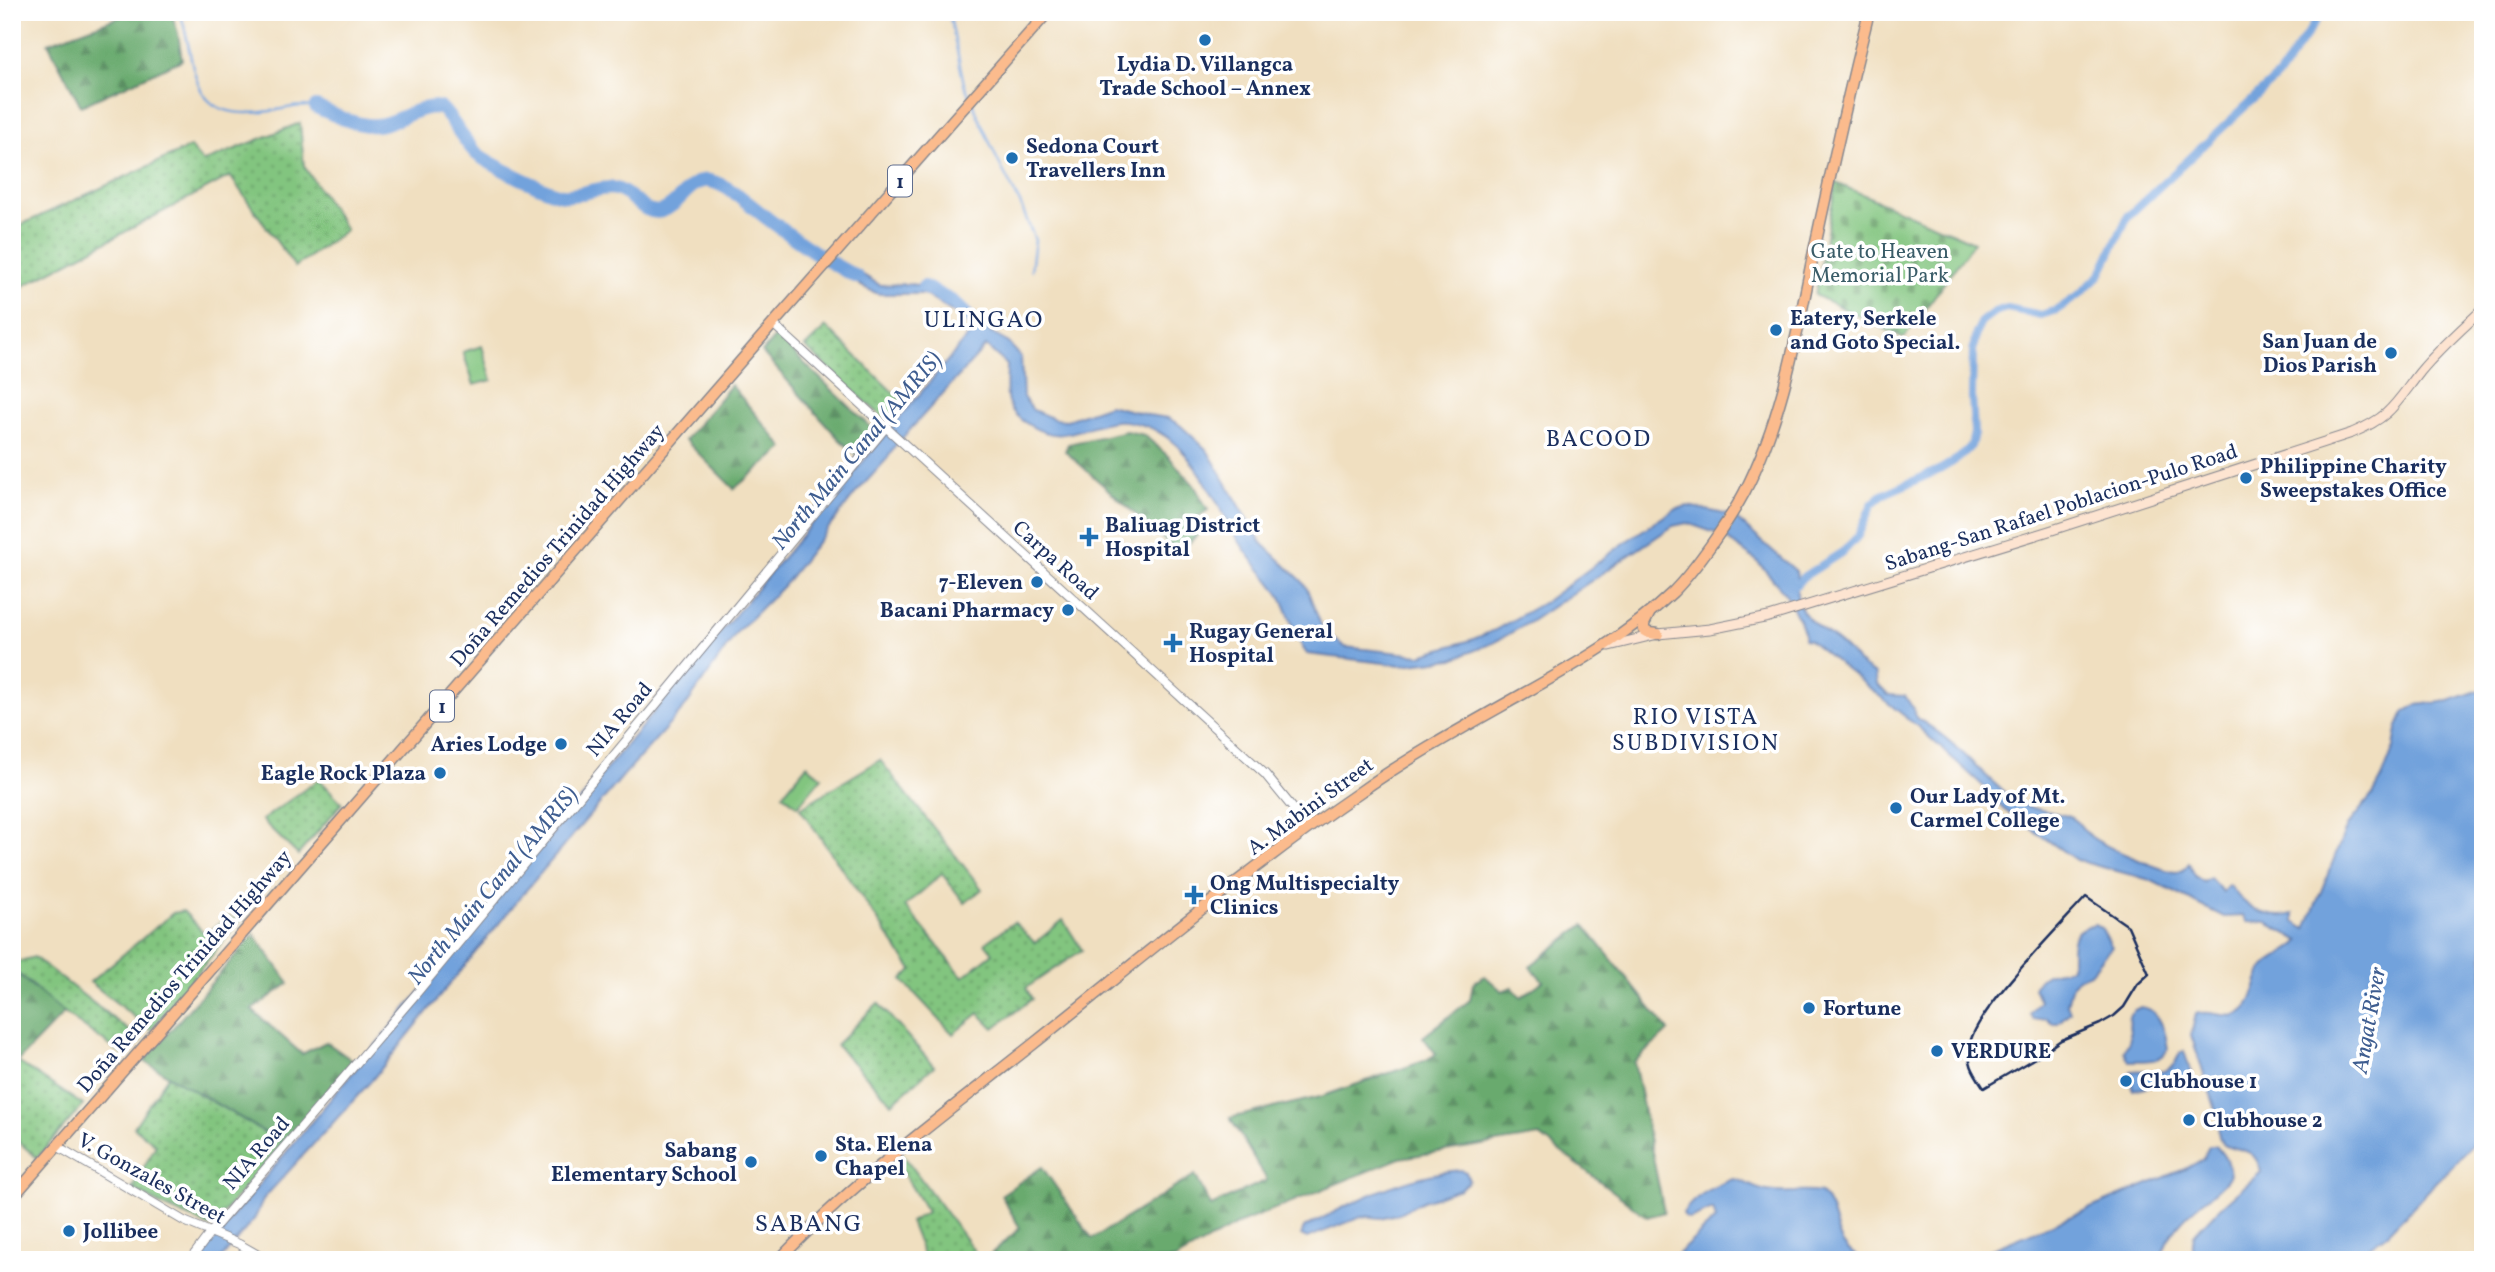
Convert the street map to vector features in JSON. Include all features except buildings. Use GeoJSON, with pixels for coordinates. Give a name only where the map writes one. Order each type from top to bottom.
{"type":"FeatureCollection","features":[{"type":"Feature","properties":{"kind":"main road","name":"Doña Remedios Trinidad Highway"},"geometry":{"type":"LineString","coordinates":[[12,1198],[1048,12]]}},
{"type":"Feature","properties":{"kind":"main road","name":"A. Mabini Street"},"geometry":{"type":"LineString","coordinates":[[779,1260],[839,1200],[907,1143],[1309,828],[1407,761],[1602,648],[1650,613],[1677,588],[1743,495],[1771,433],[1789,367],[1869,12]]}},
{"type":"Feature","properties":{"kind":"main road","name":"Sabang-San Rafael Poblacion-Pulo Road"},"geometry":{"type":"LineString","coordinates":[[1602,648],[1658,634],[1710,629],[1773,616],[2049,531],[2371,425],[2388,414],[2421,371],[2483,309]]}},
{"type":"Feature","properties":{"kind":"main road"},"geometry":{"type":"LineString","coordinates":[[1650,613],[1644,630],[1658,634]]}},
{"type":"Feature","properties":{"kind":"street","name":"Carpa Road"},"geometry":{"type":"LineString","coordinates":[[773,324],[1265,774],[1309,828]]}},
{"type":"Feature","properties":{"kind":"street","name":"NIA Road"},"geometry":{"type":"LineString","coordinates":[[190,1260],[416,994],[888,428]]}},
{"type":"Feature","properties":{"kind":"street","name":"V. Gonzales Street"},"geometry":{"type":"LineString","coordinates":[[57,1146],[184,1221],[239,1244],[267,1260]]}},
{"type":"Feature","properties":{"kind":"green space"},"geometry":{"type":"Polygon","coordinates":[[[133,12],[171,12],[178,33],[182,60],[81,106],[48,43],[133,12]]]}},
{"type":"Feature","properties":{"kind":"green space"},"geometry":{"type":"Polygon","coordinates":[[[300,123],[304,166],[346,230],[295,267],[230,176],[12,292],[12,229],[190,147],[203,162],[300,123]]]}},
{"type":"Feature","properties":{"kind":"green space","name":"Gate to Heaven Memorial Park"},"geometry":{"type":"Polygon","coordinates":[[[1836,183],[1974,242],[1904,338],[1815,295],[1836,183]]]}},
{"type":"Feature","properties":{"kind":"green space"},"geometry":{"type":"Polygon","coordinates":[[[826,327],[903,402],[887,421],[805,347],[826,327]]]}},
{"type":"Feature","properties":{"kind":"green space"},"geometry":{"type":"Polygon","coordinates":[[[776,336],[873,429],[880,430],[857,455],[839,439],[762,352],[776,336]]]}},
{"type":"Feature","properties":{"kind":"green space"},"geometry":{"type":"Polygon","coordinates":[[[482,346],[492,380],[474,385],[463,352],[482,346]]]}},
{"type":"Feature","properties":{"kind":"green space"},"geometry":{"type":"Polygon","coordinates":[[[731,385],[784,448],[734,489],[685,440],[731,385]]]}},
{"type":"Feature","properties":{"kind":"green space"},"geometry":{"type":"Polygon","coordinates":[[[1126,431],[1144,435],[1169,457],[1194,485],[1208,510],[1190,522],[1199,533],[1179,553],[1065,451],[1068,444],[1126,431]]]}},
{"type":"Feature","properties":{"kind":"green space"},"geometry":{"type":"Polygon","coordinates":[[[880,760],[982,889],[965,903],[942,874],[905,906],[963,977],[993,953],[985,943],[1014,922],[1035,943],[1063,920],[1082,950],[1026,988],[1032,999],[994,1028],[979,1013],[953,1034],[902,980],[912,970],[800,808],[880,760]]]}},
{"type":"Feature","properties":{"kind":"green space"},"geometry":{"type":"Polygon","coordinates":[[[807,765],[822,777],[798,806],[783,794],[807,765]]]}},
{"type":"Feature","properties":{"kind":"green space"},"geometry":{"type":"Polygon","coordinates":[[[319,779],[342,803],[298,855],[262,820],[319,779]]]}},
{"type":"Feature","properties":{"kind":"green space"},"geometry":{"type":"Polygon","coordinates":[[[183,911],[206,935],[228,916],[236,920],[237,912],[243,917],[151,1030],[90,982],[173,913],[183,911]]]}},
{"type":"Feature","properties":{"kind":"green space"},"geometry":{"type":"Polygon","coordinates":[[[1584,925],[1669,1031],[1634,1062],[1664,1212],[1647,1217],[1540,1136],[1400,1158],[1240,1223],[1174,1260],[984,1260],[1020,1228],[1001,1195],[1042,1167],[1092,1239],[1195,1175],[1211,1206],[1267,1180],[1230,1118],[1320,1097],[1424,1061],[1436,1054],[1423,1037],[1470,1000],[1473,983],[1485,976],[1502,991],[1512,987],[1521,997],[1543,981],[1530,966],[1584,925]]]}},
{"type":"Feature","properties":{"kind":"green space"},"geometry":{"type":"Polygon","coordinates":[[[254,934],[289,983],[252,1010],[302,1054],[326,1042],[353,1061],[283,1143],[144,1061],[254,934]]]}},
{"type":"Feature","properties":{"kind":"green space"},"geometry":{"type":"Polygon","coordinates":[[[34,957],[141,1040],[126,1057],[64,1013],[16,972],[12,976],[12,959],[17,962],[34,957]]]}},
{"type":"Feature","properties":{"kind":"green space"},"geometry":{"type":"Polygon","coordinates":[[[15,972],[64,1013],[17,1062],[12,1058],[12,976],[15,972]]]}},
{"type":"Feature","properties":{"kind":"green space"},"geometry":{"type":"Polygon","coordinates":[[[878,1003],[934,1066],[892,1103],[836,1045],[878,1003]]]}},
{"type":"Feature","properties":{"kind":"green space"},"geometry":{"type":"Polygon","coordinates":[[[12,1058],[83,1105],[37,1158],[12,1136],[12,1058]]]}},
{"type":"Feature","properties":{"kind":"green space"},"geometry":{"type":"Polygon","coordinates":[[[168,1076],[283,1143],[211,1227],[132,1189],[156,1145],[134,1127],[168,1076]]]}},
{"type":"Feature","properties":{"kind":"green space"},"geometry":{"type":"Polygon","coordinates":[[[901,1152],[981,1260],[925,1260],[910,1222],[927,1212],[894,1158],[901,1152]]]}},
{"type":"Feature","properties":{"kind":"water","name":"Angat River"},"geometry":{"type":"Polygon","coordinates":[[[845,264],[880,285],[910,284],[930,287],[966,313],[977,325],[1009,343],[1021,357],[1023,397],[1033,410],[1054,419],[1067,420],[1109,405],[1168,418],[1180,425],[1207,450],[1261,542],[1302,581],[1323,630],[1345,647],[1420,655],[1471,640],[1495,630],[1546,601],[1675,509],[1689,506],[1733,516],[1796,571],[1798,601],[1812,622],[1875,674],[1877,684],[1888,695],[1905,696],[1916,718],[1954,745],[2010,797],[2032,808],[2073,818],[2096,840],[2146,863],[2176,872],[2189,863],[2195,876],[2204,882],[2210,878],[2223,892],[2228,885],[2246,903],[2265,914],[2294,914],[2294,922],[2306,929],[2347,826],[2374,793],[2382,778],[2404,713],[2416,705],[2449,701],[2483,689],[2483,998],[2479,998],[2479,1042],[2483,1044],[2483,1133],[2388,1233],[2351,1260],[2202,1260],[2193,1249],[2194,1235],[2217,1210],[2261,1172],[2251,1154],[2223,1144],[2220,1138],[2220,1122],[2191,1035],[2196,1014],[2234,1016],[2244,1011],[2251,1001],[2265,966],[2300,941],[2267,923],[2247,922],[2243,916],[2224,917],[2150,880],[2076,860],[2003,809],[1981,784],[1917,726],[1809,640],[1804,639],[1804,631],[1788,597],[1757,561],[1721,535],[1687,523],[1673,526],[1530,622],[1493,643],[1453,659],[1401,665],[1307,654],[1281,597],[1245,550],[1185,453],[1153,429],[1126,421],[1104,423],[1063,434],[1053,434],[1029,425],[1016,415],[1008,402],[1007,365],[986,346],[896,445],[783,586],[738,631],[685,707],[522,895],[372,1080],[264,1198],[255,1218],[220,1260],[196,1260],[974,329],[970,323],[923,294],[878,294],[861,286],[839,270],[845,264]]]}},
{"type":"Feature","properties":{"kind":"water"},"geometry":{"type":"Polygon","coordinates":[[[2095,924],[2102,929],[2112,947],[2090,973],[2072,984],[2067,1004],[2070,1012],[2058,1023],[2052,1023],[2047,1018],[2033,1020],[2030,1014],[2040,1001],[2034,988],[2037,982],[2045,975],[2071,968],[2075,935],[2085,927],[2095,924]]]}},
{"type":"Feature","properties":{"kind":"water"},"geometry":{"type":"Polygon","coordinates":[[[2141,1007],[2158,1017],[2164,1029],[2168,1049],[2156,1059],[2129,1061],[2124,1051],[2130,1036],[2129,1018],[2134,1010],[2141,1007]]]}},
{"type":"Feature","properties":{"kind":"water"},"geometry":{"type":"Polygon","coordinates":[[[2184,1051],[2191,1073],[2179,1082],[2133,1090],[2131,1071],[2164,1071],[2170,1068],[2184,1051]]]}},
{"type":"Feature","properties":{"kind":"water"},"geometry":{"type":"Polygon","coordinates":[[[2209,1146],[2216,1146],[2227,1163],[2230,1175],[2178,1226],[2168,1241],[2161,1260],[1966,1260],[2187,1168],[2203,1159],[2209,1146]]]}},
{"type":"Feature","properties":{"kind":"water"},"geometry":{"type":"Polygon","coordinates":[[[1461,1170],[1466,1172],[1469,1181],[1460,1189],[1423,1201],[1397,1214],[1380,1218],[1364,1216],[1307,1238],[1301,1235],[1304,1228],[1399,1183],[1461,1170]]]}},
{"type":"Feature","properties":{"kind":"water"},"geometry":{"type":"Polygon","coordinates":[[[1733,1179],[1767,1191],[1821,1193],[1832,1212],[1841,1240],[1854,1254],[1866,1260],[1671,1260],[1716,1219],[1713,1209],[1690,1219],[1685,1218],[1683,1213],[1705,1192],[1733,1179]]]}},
{"type":"Feature","properties":{"kind":"waterway"},"geometry":{"type":"LineString","coordinates":[[180,12],[194,70],[207,99],[220,108],[238,113],[316,107]]}},
{"type":"Feature","properties":{"kind":"waterway"},"geometry":{"type":"LineString","coordinates":[[949,12],[964,84],[970,96]]}},
{"type":"Feature","properties":{"kind":"waterway","name":"North Main Canal (AMRIS)"},"geometry":{"type":"LineString","coordinates":[[1793,589],[1803,577],[1844,551],[1858,536],[1872,504],[1882,495],[1941,469],[1959,458],[1971,446],[1974,433],[1973,351],[1976,333],[1982,321],[1994,312],[2007,308],[2041,315],[2057,310],[2079,295],[2100,275],[2128,216],[2279,75],[2322,12]]}},
{"type":"Feature","properties":{"kind":"waterway"},"geometry":{"type":"LineString","coordinates":[[972,102],[1035,240],[1031,270]]}},
{"type":"Feature","properties":{"kind":"waterway"},"geometry":{"type":"LineString","coordinates":[[316,107],[369,125],[384,124],[425,108],[441,108],[477,154],[519,178],[563,195],[616,189],[655,212],[674,204],[697,183],[710,181],[733,192],[800,242],[857,277]]}},
{"type":"Feature","properties":{"kind":"waterway"},"geometry":{"type":"LineString","coordinates":[[924,287],[953,302],[975,323]]}},
{"type":"Feature","properties":{"kind":"waterway"},"geometry":{"type":"LineString","coordinates":[[986,330],[993,325]]}},
{"type":"Feature","properties":{"kind":"railway"},"geometry":{"type":"LineString","coordinates":[[2086,897],[2128,926],[2149,974],[2114,1016],[2061,1040],[1984,1088],[1974,1072],[1969,1056],[1970,1043],[1976,1028],[2003,989],[2086,897]]}},
{"type":"Feature","properties":{"kind":"place","name":"Lydia D. Villangca Trade School – Annex"},"geometry":{"type":"Point","coordinates":[1205,40]}},
{"type":"Feature","properties":{"kind":"place","name":"Sedona Court Travellers Inn"},"geometry":{"type":"Point","coordinates":[1012,158]}},
{"type":"Feature","properties":{"kind":"place","name":"Eatery, Serkele and Goto Special."},"geometry":{"type":"Point","coordinates":[1776,330]}},
{"type":"Feature","properties":{"kind":"place","name":"San Juan de Dios Parish"},"geometry":{"type":"Point","coordinates":[2391,353]}},
{"type":"Feature","properties":{"kind":"place","name":"Philippine Charity Sweepstakes Office"},"geometry":{"type":"Point","coordinates":[2246,478]}},
{"type":"Feature","properties":{"kind":"place","name":"Baliuag District Hospital"},"geometry":{"type":"Point","coordinates":[1089,537]}},
{"type":"Feature","properties":{"kind":"place","name":"7-Eleven"},"geometry":{"type":"Point","coordinates":[1037,582]}},
{"type":"Feature","properties":{"kind":"place","name":"Bacani Pharmacy"},"geometry":{"type":"Point","coordinates":[1068,610]}},
{"type":"Feature","properties":{"kind":"place","name":"Rugay General Hospital"},"geometry":{"type":"Point","coordinates":[1173,643]}},
{"type":"Feature","properties":{"kind":"place","name":"Aries Lodge"},"geometry":{"type":"Point","coordinates":[561,744]}},
{"type":"Feature","properties":{"kind":"place","name":"Eagle Rock Plaza"},"geometry":{"type":"Point","coordinates":[440,773]}},
{"type":"Feature","properties":{"kind":"place","name":"Our Lady of Mt. Carmel College"},"geometry":{"type":"Point","coordinates":[1896,808]}},
{"type":"Feature","properties":{"kind":"place","name":"Ong Multispecialty Clinics"},"geometry":{"type":"Point","coordinates":[1194,895]}},
{"type":"Feature","properties":{"kind":"place","name":"Fortune"},"geometry":{"type":"Point","coordinates":[1809,1008]}},
{"type":"Feature","properties":{"kind":"place","name":"VERDURE"},"geometry":{"type":"Point","coordinates":[1937,1051]}},
{"type":"Feature","properties":{"kind":"place","name":"Clubhouse 1"},"geometry":{"type":"Point","coordinates":[2126,1081]}},
{"type":"Feature","properties":{"kind":"place","name":"Clubhouse 2"},"geometry":{"type":"Point","coordinates":[2189,1120]}},
{"type":"Feature","properties":{"kind":"place","name":"Sta. Elena Chapel"},"geometry":{"type":"Point","coordinates":[821,1156]}},
{"type":"Feature","properties":{"kind":"place","name":"Sabang Elementary School"},"geometry":{"type":"Point","coordinates":[751,1162]}},
{"type":"Feature","properties":{"kind":"place","name":"Jollibee"},"geometry":{"type":"Point","coordinates":[69,1231]}},
{"type":"Feature","properties":{"kind":"district","name":"ULINGAO"},"geometry":{"type":"Point","coordinates":[984,319]}},
{"type":"Feature","properties":{"kind":"district","name":"BACOOD"},"geometry":{"type":"Point","coordinates":[1599,438]}},
{"type":"Feature","properties":{"kind":"district","name":"RIO VISTA SUBDIVISION"},"geometry":{"type":"Point","coordinates":[1696,729]}},
{"type":"Feature","properties":{"kind":"district","name":"SABANG"},"geometry":{"type":"Point","coordinates":[809,1223]}}]}
